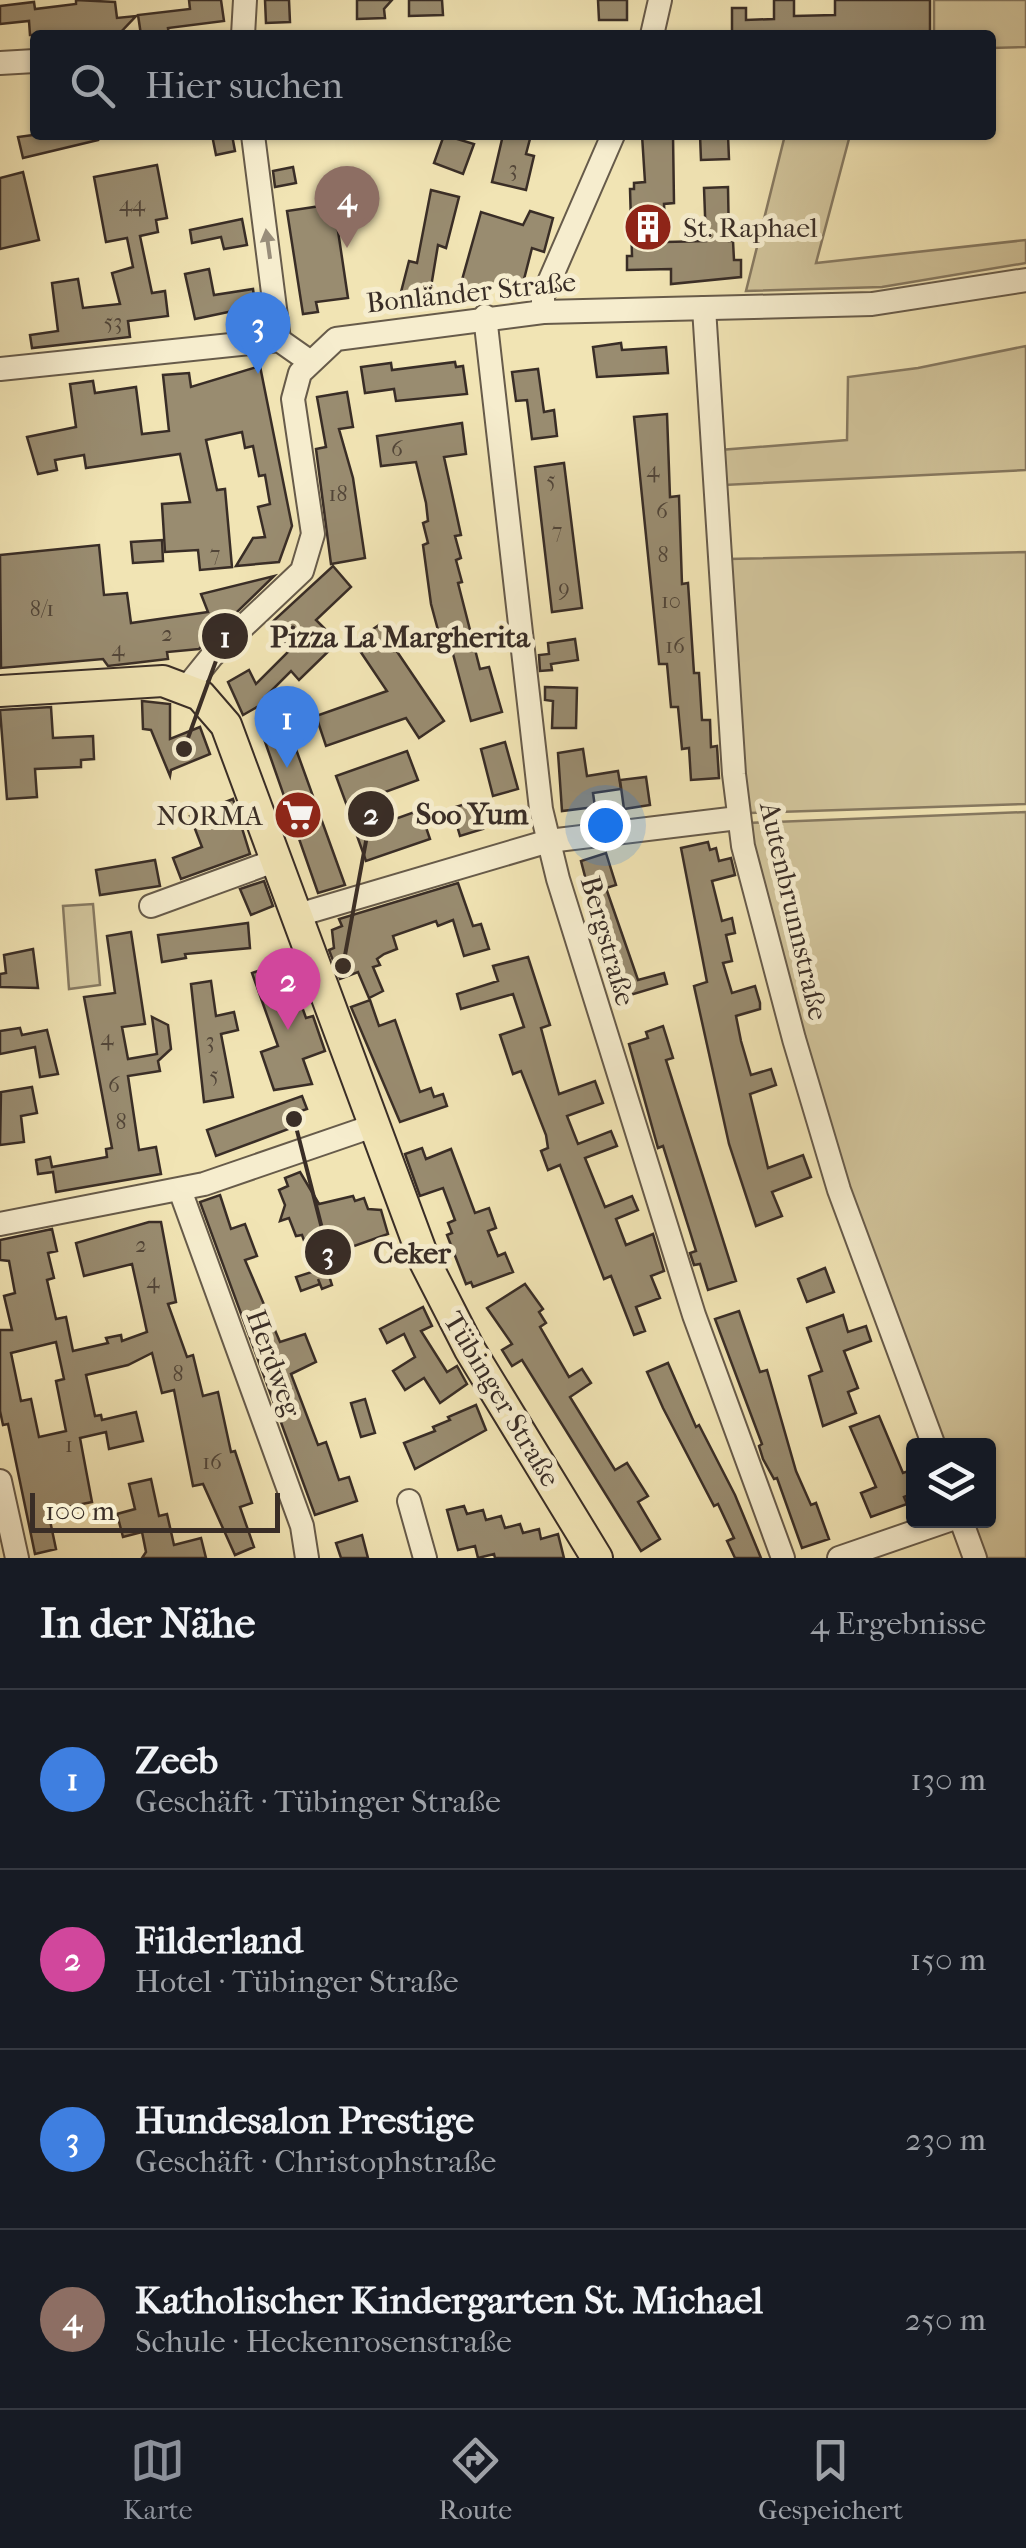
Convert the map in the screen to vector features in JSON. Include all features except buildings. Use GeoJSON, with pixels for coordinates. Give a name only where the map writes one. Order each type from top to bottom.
{"type":"FeatureCollection","features":[{"type":"Feature","properties":{"kind":"main road"},"geometry":{"type":"LineString","coordinates":[[0,690],[132,680],[187,687]]}},
{"type":"Feature","properties":{"kind":"main road","name":"Tübinger Straße"},"geometry":{"type":"LineString","coordinates":[[187,687],[210,704],[234,738],[373,1126],[446,1306],[597,1558]]}},
{"type":"Feature","properties":{"kind":"street"},"geometry":{"type":"LineString","coordinates":[[243,30],[245,0]]}},
{"type":"Feature","properties":{"kind":"street"},"geometry":{"type":"LineString","coordinates":[[653,30],[660,0]]}},
{"type":"Feature","properties":{"kind":"street"},"geometry":{"type":"LineString","coordinates":[[0,63],[30,62]]}},
{"type":"Feature","properties":{"kind":"street"},"geometry":{"type":"LineString","coordinates":[[254,140],[280,340]]}},
{"type":"Feature","properties":{"kind":"street"},"geometry":{"type":"LineString","coordinates":[[543,312],[543,296],[611,140]]}},
{"type":"Feature","properties":{"kind":"street","name":"Bonländer Straße"},"geometry":{"type":"LineString","coordinates":[[308,361],[325,346],[350,335],[486,316],[872,304],[1026,280]]}},
{"type":"Feature","properties":{"kind":"street","name":"Autenbrunnstraße"},"geometry":{"type":"LineString","coordinates":[[704,308],[738,818],[794,1039],[839,1190],[931,1438]]}},
{"type":"Feature","properties":{"kind":"street","name":"Bergstraße"},"geometry":{"type":"LineString","coordinates":[[486,316],[533,742],[549,841],[656,1197],[782,1558]]}},
{"type":"Feature","properties":{"kind":"street"},"geometry":{"type":"LineString","coordinates":[[0,369],[280,340],[308,361],[295,386],[293,414],[311,518],[309,557],[302,571],[212,656],[187,687]]}},
{"type":"Feature","properties":{"kind":"street"},"geometry":{"type":"LineString","coordinates":[[298,915],[549,841],[738,818]]}},
{"type":"Feature","properties":{"kind":"street"},"geometry":{"type":"LineString","coordinates":[[152,906],[277,860]]}},
{"type":"Feature","properties":{"kind":"street"},"geometry":{"type":"LineString","coordinates":[[0,1224],[180,1190],[373,1126]]}},
{"type":"Feature","properties":{"kind":"street","name":"Herdweg"},"geometry":{"type":"LineString","coordinates":[[180,1190],[302,1526],[307,1558]]}},
{"type":"Feature","properties":{"kind":"street"},"geometry":{"type":"LineString","coordinates":[[0,1482],[17,1558]]}},
{"type":"Feature","properties":{"kind":"street"},"geometry":{"type":"LineString","coordinates":[[410,1501],[425,1558]]}},
{"type":"Feature","properties":{"kind":"street"},"geometry":{"type":"LineString","coordinates":[[838,1558],[926,1528]]}},
{"type":"Feature","properties":{"kind":"street"},"geometry":{"type":"LineString","coordinates":[[964,1528],[975,1558]]}},
{"type":"Feature","properties":{"kind":"shaded area"},"geometry":{"type":"Polygon","coordinates":[[[934,0],[1026,0],[1026,47],[996,48],[996,30],[934,30],[934,0]]]}},
{"type":"Feature","properties":{"kind":"shaded area"},"geometry":{"type":"Polygon","coordinates":[[[784,140],[849,140],[816,263],[1026,240],[1026,263],[882,287],[746,291],[784,140]]]}},
{"type":"Feature","properties":{"kind":"shaded area"},"geometry":{"type":"Polygon","coordinates":[[[1026,346],[1026,470],[724,485],[720,450],[847,440],[848,377],[918,368],[1026,346]]]}},
{"type":"Feature","properties":{"kind":"shaded area"},"geometry":{"type":"Polygon","coordinates":[[[1026,552],[1026,804],[749,813],[743,808],[727,559],[1026,552]]]}},
{"type":"Feature","properties":{"kind":"shaded area"},"geometry":{"type":"Polygon","coordinates":[[[1026,812],[1026,1558],[982,1558],[971,1528],[996,1528],[996,1438],[937,1438],[837,1160],[748,823],[1026,812]]]}},
{"type":"Feature","properties":{"kind":"shaded area"},"geometry":{"type":"Polygon","coordinates":[[[93,904],[100,985],[69,989],[63,906],[93,904]]]}},
{"type":"Feature","properties":{"kind":"place","name":"St. Raphael"},"geometry":{"type":"Point","coordinates":[648,227]}},
{"type":"Feature","properties":{"kind":"place","name":"Katholischer Kindergarten St. Michael"},"geometry":{"type":"Point","coordinates":[347,248]}},
{"type":"Feature","properties":{"kind":"place","name":"Hundesalon Prestige"},"geometry":{"type":"Point","coordinates":[258,374]}},
{"type":"Feature","properties":{"kind":"place","name":"Pizza La Margherita"},"geometry":{"type":"Point","coordinates":[184,749]}},
{"type":"Feature","properties":{"kind":"place","name":"Zeeb"},"geometry":{"type":"Point","coordinates":[287,768]}},
{"type":"Feature","properties":{"kind":"place","name":"NORMA"},"geometry":{"type":"Point","coordinates":[298,815]}},
{"type":"Feature","properties":{"kind":"place","name":"Soo Yum"},"geometry":{"type":"Point","coordinates":[343,966]}},
{"type":"Feature","properties":{"kind":"place","name":"Filderland"},"geometry":{"type":"Point","coordinates":[288,1030]}},
{"type":"Feature","properties":{"kind":"place","name":"Ceker"},"geometry":{"type":"Point","coordinates":[294,1119]}}]}
